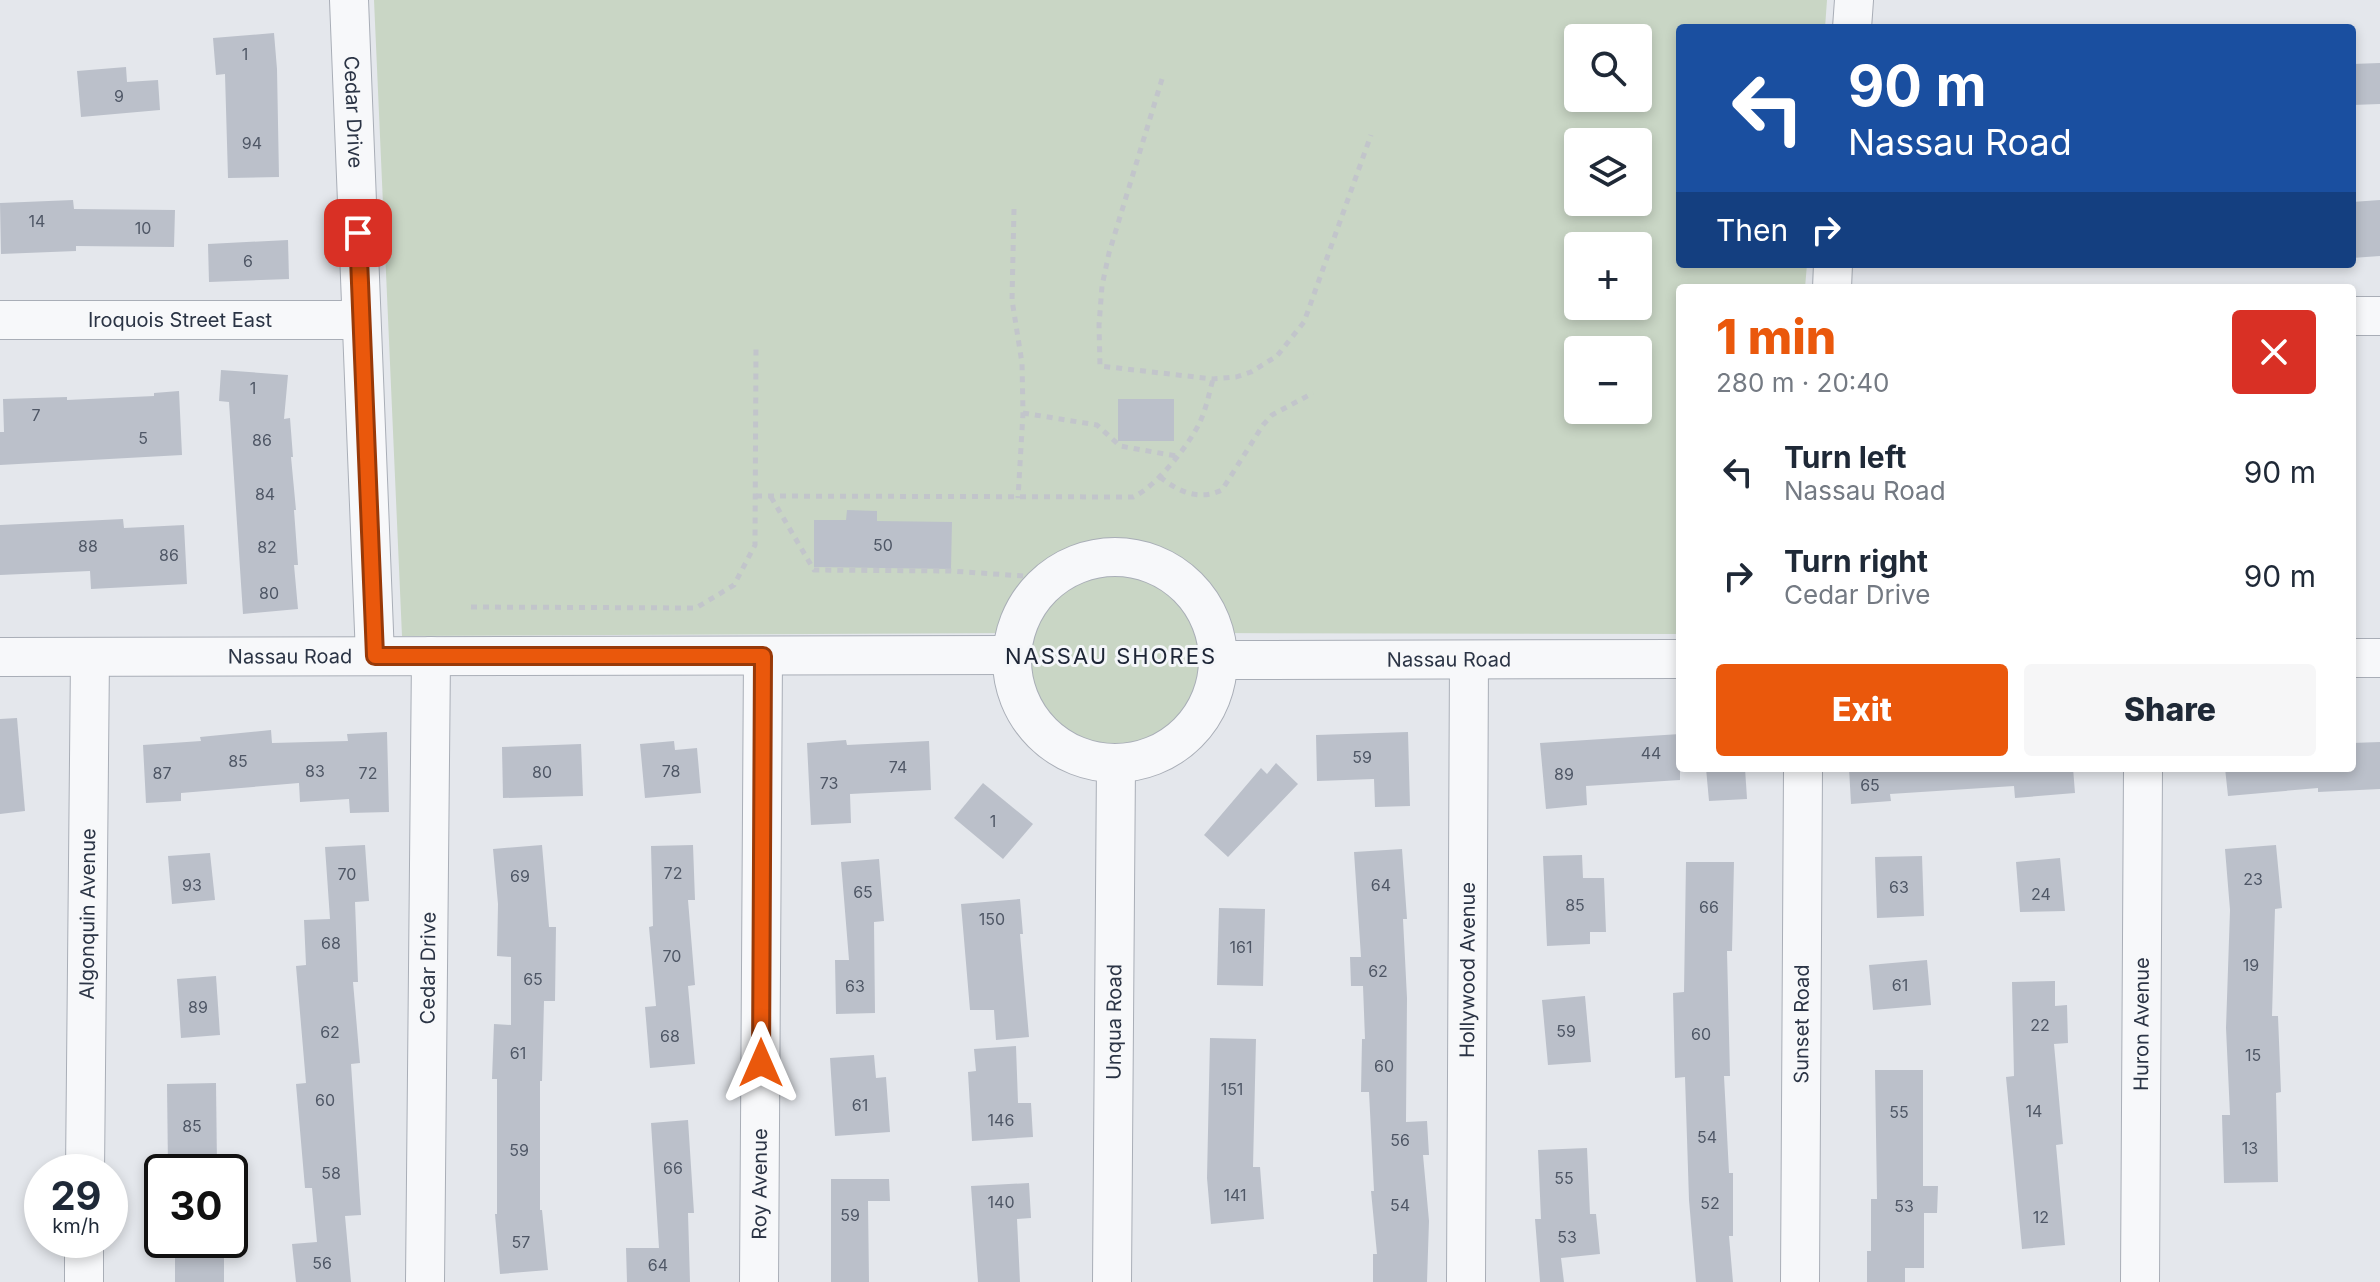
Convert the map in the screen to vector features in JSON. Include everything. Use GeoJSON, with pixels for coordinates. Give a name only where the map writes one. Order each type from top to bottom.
{"type":"FeatureCollection","features":[{"type":"Feature","properties":{"kind":"street","name":"Cedar Drive"},"geometry":{"type":"LineString","coordinates":[[349,0],[375,656]]}},
{"type":"Feature","properties":{"kind":"street"},"geometry":{"type":"LineString","coordinates":[[1852,24],[1854,0]]}},
{"type":"Feature","properties":{"kind":"street"},"geometry":{"type":"LineString","coordinates":[[2356,316],[2380,316]]}},
{"type":"Feature","properties":{"kind":"street","name":"Iroquois Street East"},"geometry":{"type":"LineString","coordinates":[[0,320],[361,320]]}},
{"type":"Feature","properties":{"kind":"street"},"geometry":{"type":"LineString","coordinates":[[1105,557],[1143,561],[1178,577],[1204,605],[1217,641],[1217,680],[1202,717],[1173,746],[1137,761],[1116,763],[1089,759],[1063,749],[1035,725],[1017,692],[1012,655],[1019,623],[1026,608],[1052,578],[1068,568],[1105,557]]}},
{"type":"Feature","properties":{"kind":"street","name":"Nassau Road"},"geometry":{"type":"LineString","coordinates":[[0,657],[1012,655]]}},
{"type":"Feature","properties":{"kind":"street","name":"Cedar Drive"},"geometry":{"type":"LineString","coordinates":[[425,1282],[431,656]]}},
{"type":"Feature","properties":{"kind":"street","name":"Roy Avenue"},"geometry":{"type":"LineString","coordinates":[[759,1282],[763,656]]}},
{"type":"Feature","properties":{"kind":"street","name":"Algonquin Avenue"},"geometry":{"type":"LineString","coordinates":[[85,1154],[90,657]]}},
{"type":"Feature","properties":{"kind":"street"},"geometry":{"type":"LineString","coordinates":[[2356,658],[2380,658]]}},
{"type":"Feature","properties":{"kind":"street","name":"Nassau Road"},"geometry":{"type":"LineString","coordinates":[[1219,660],[1676,659]]}},
{"type":"Feature","properties":{"kind":"street","name":"Hollywood Avenue"},"geometry":{"type":"LineString","coordinates":[[1466,1282],[1469,660]]}},
{"type":"Feature","properties":{"kind":"street","name":"Unqua Road"},"geometry":{"type":"LineString","coordinates":[[1112,1282],[1116,763]]}},
{"type":"Feature","properties":{"kind":"street","name":"Sunset Road"},"geometry":{"type":"LineString","coordinates":[[1800,1282],[1803,772]]}},
{"type":"Feature","properties":{"kind":"street","name":"Huron Avenue"},"geometry":{"type":"LineString","coordinates":[[2140,1282],[2143,772]]}},
{"type":"Feature","properties":{"kind":"street"},"geometry":{"type":"LineString","coordinates":[[84,1258],[84,1282]]}},
{"type":"Feature","properties":{"kind":"path"},"geometry":{"type":"LineString","coordinates":[[1162,79],[1109,253],[1102,286],[1100,366],[1213,379],[1251,372],[1277,356],[1304,322],[1371,135]]}},
{"type":"Feature","properties":{"kind":"path"},"geometry":{"type":"LineString","coordinates":[[1014,209],[1012,300],[1022,363],[1023,413],[1018,498]]}},
{"type":"Feature","properties":{"kind":"path"},"geometry":{"type":"LineString","coordinates":[[471,607],[696,608],[734,585],[755,545],[756,346]]}},
{"type":"Feature","properties":{"kind":"path"},"geometry":{"type":"LineString","coordinates":[[756,496],[1133,497],[1143,493],[1160,477],[1199,423],[1213,379]]}},
{"type":"Feature","properties":{"kind":"path"},"geometry":{"type":"LineString","coordinates":[[1160,477],[1175,489],[1191,494],[1213,494],[1222,490],[1272,415],[1313,393]]}},
{"type":"Feature","properties":{"kind":"path"},"geometry":{"type":"LineString","coordinates":[[1023,413],[1097,425],[1120,446],[1176,456]]}},
{"type":"Feature","properties":{"kind":"path"},"geometry":{"type":"LineString","coordinates":[[771,497],[814,570],[951,571],[1052,578]]}},
{"type":"Feature","properties":{"kind":"green space"},"geometry":{"type":"Polygon","coordinates":[[[374,0],[1827,0],[1825,24],[1676,24],[1676,268],[1807,268],[1805,284],[1676,284],[1676,634],[1211,633],[1211,686],[1191,724],[1158,748],[1117,756],[1077,749],[1043,727],[1022,688],[1020,633],[402,636],[374,0]]]}},
{"type":"Feature","properties":{"kind":"building"},"geometry":{"type":"Polygon","coordinates":[[[274,33],[279,177],[228,178],[225,74],[216,75],[213,38],[274,33]]]}},
{"type":"Feature","properties":{"kind":"building"},"geometry":{"type":"Polygon","coordinates":[[[2380,63],[2380,104],[2356,105],[2356,64],[2380,63]]]}},
{"type":"Feature","properties":{"kind":"building"},"geometry":{"type":"Polygon","coordinates":[[[126,67],[127,82],[158,80],[160,110],[81,117],[77,71],[126,67]]]}},
{"type":"Feature","properties":{"kind":"building"},"geometry":{"type":"Polygon","coordinates":[[[73,200],[74,209],[175,210],[174,247],[76,246],[76,251],[1,254],[0,203],[73,200]]]}},
{"type":"Feature","properties":{"kind":"building"},"geometry":{"type":"Polygon","coordinates":[[[2380,200],[2380,256],[2356,258],[2356,202],[2380,200]]]}},
{"type":"Feature","properties":{"kind":"building"},"geometry":{"type":"Polygon","coordinates":[[[288,240],[289,279],[209,282],[208,244],[288,240]]]}},
{"type":"Feature","properties":{"kind":"building"},"geometry":{"type":"Polygon","coordinates":[[[221,370],[288,375],[284,419],[290,418],[293,457],[298,565],[294,565],[298,609],[243,614],[229,402],[219,401],[221,370]]]}},
{"type":"Feature","properties":{"kind":"building"},"geometry":{"type":"Polygon","coordinates":[[[179,391],[182,455],[0,465],[0,432],[4,432],[3,399],[67,397],[67,400],[154,396],[154,393],[179,391]]]}},
{"type":"Feature","properties":{"kind":"building"},"geometry":{"type":"Polygon","coordinates":[[[1118,399],[1174,399],[1174,441],[1118,441],[1118,399]]]}},
{"type":"Feature","properties":{"kind":"building"},"geometry":{"type":"Polygon","coordinates":[[[847,510],[877,511],[877,521],[952,522],[951,569],[814,567],[814,520],[846,520],[847,510]]]}},
{"type":"Feature","properties":{"kind":"building"},"geometry":{"type":"Polygon","coordinates":[[[123,519],[124,528],[184,525],[187,584],[91,589],[90,571],[0,575],[0,525],[123,519]]]}},
{"type":"Feature","properties":{"kind":"building"},"geometry":{"type":"Polygon","coordinates":[[[17,718],[25,811],[0,814],[0,719],[17,718]]]}},
{"type":"Feature","properties":{"kind":"building"},"geometry":{"type":"Polygon","coordinates":[[[271,730],[272,743],[348,741],[347,734],[387,732],[389,812],[350,813],[349,799],[300,802],[299,783],[181,793],[181,801],[146,803],[143,745],[201,741],[200,737],[271,730]]]}},
{"type":"Feature","properties":{"kind":"building"},"geometry":{"type":"Polygon","coordinates":[[[1408,732],[1410,806],[1375,807],[1374,779],[1317,781],[1316,735],[1408,732]]]}},
{"type":"Feature","properties":{"kind":"building"},"geometry":{"type":"Polygon","coordinates":[[[1676,734],[1676,772],[1680,772],[1680,780],[1586,786],[1587,805],[1546,809],[1540,743],[1676,734]]]}},
{"type":"Feature","properties":{"kind":"building"},"geometry":{"type":"Polygon","coordinates":[[[846,740],[847,745],[929,741],[931,790],[850,794],[851,823],[811,825],[807,743],[846,740]]]}},
{"type":"Feature","properties":{"kind":"building"},"geometry":{"type":"Polygon","coordinates":[[[674,741],[675,750],[697,748],[701,793],[645,798],[640,744],[674,741]]]}},
{"type":"Feature","properties":{"kind":"building"},"geometry":{"type":"Polygon","coordinates":[[[2380,742],[2380,789],[2318,792],[2318,788],[2228,796],[2225,772],[2356,772],[2356,743],[2380,742]]]}},
{"type":"Feature","properties":{"kind":"building"},"geometry":{"type":"Polygon","coordinates":[[[581,744],[583,796],[503,798],[502,747],[581,744]]]}},
{"type":"Feature","properties":{"kind":"building"},"geometry":{"type":"Polygon","coordinates":[[[1276,763],[1298,784],[1228,857],[1204,835],[1261,768],[1267,774],[1276,763]]]}},
{"type":"Feature","properties":{"kind":"building"},"geometry":{"type":"Polygon","coordinates":[[[1706,772],[1745,772],[1747,799],[1709,801],[1706,772]]]}},
{"type":"Feature","properties":{"kind":"building"},"geometry":{"type":"Polygon","coordinates":[[[1849,772],[2073,772],[2075,793],[2015,798],[2014,786],[1890,794],[1891,801],[1851,804],[1849,772]]]}},
{"type":"Feature","properties":{"kind":"building"},"geometry":{"type":"Polygon","coordinates":[[[983,783],[1033,824],[1003,859],[954,818],[983,783]]]}},
{"type":"Feature","properties":{"kind":"building"},"geometry":{"type":"Polygon","coordinates":[[[365,845],[369,901],[355,902],[358,982],[353,982],[360,1063],[351,1064],[361,1215],[345,1216],[351,1282],[296,1282],[292,1244],[317,1242],[312,1188],[305,1188],[296,1084],[306,1083],[296,966],[306,965],[304,920],[330,919],[325,847],[365,845]]]}},
{"type":"Feature","properties":{"kind":"building"},"geometry":{"type":"Polygon","coordinates":[[[542,845],[549,927],[556,927],[555,1001],[544,1001],[540,1081],[540,1210],[548,1270],[500,1274],[495,1214],[497,1079],[492,1079],[494,1024],[511,1025],[511,957],[497,956],[498,904],[493,849],[542,845]]]}},
{"type":"Feature","properties":{"kind":"building"},"geometry":{"type":"Polygon","coordinates":[[[693,845],[695,900],[688,900],[695,985],[688,986],[695,1064],[650,1068],[645,1007],[656,1006],[649,927],[653,926],[651,846],[693,845]]]}},
{"type":"Feature","properties":{"kind":"building"},"geometry":{"type":"Polygon","coordinates":[[[2276,845],[2282,908],[2275,909],[2272,1016],[2278,1016],[2281,1092],[2276,1093],[2278,1182],[2224,1183],[2222,1115],[2230,1115],[2226,1028],[2230,910],[2225,849],[2276,845]]]}},
{"type":"Feature","properties":{"kind":"building"},"geometry":{"type":"Polygon","coordinates":[[[1402,849],[1407,919],[1403,919],[1407,998],[1406,1122],[1427,1121],[1429,1155],[1423,1155],[1429,1221],[1427,1282],[1373,1282],[1373,1254],[1377,1254],[1371,1191],[1374,1191],[1369,1092],[1361,1092],[1362,1039],[1365,1039],[1363,986],[1351,986],[1350,957],[1361,957],[1354,852],[1402,849]]]}},
{"type":"Feature","properties":{"kind":"building"},"geometry":{"type":"Polygon","coordinates":[[[210,853],[215,900],[172,904],[168,856],[210,853]]]}},
{"type":"Feature","properties":{"kind":"building"},"geometry":{"type":"Polygon","coordinates":[[[1582,855],[1583,878],[1604,878],[1606,932],[1590,932],[1590,944],[1547,946],[1543,856],[1582,855]]]}},
{"type":"Feature","properties":{"kind":"building"},"geometry":{"type":"Polygon","coordinates":[[[1922,856],[1924,916],[1877,918],[1875,857],[1922,856]]]}},
{"type":"Feature","properties":{"kind":"building"},"geometry":{"type":"Polygon","coordinates":[[[2060,858],[2065,911],[2020,912],[2016,862],[2060,858]]]}},
{"type":"Feature","properties":{"kind":"building"},"geometry":{"type":"Polygon","coordinates":[[[879,859],[884,921],[874,922],[875,1013],[836,1014],[835,960],[849,960],[841,862],[879,859]]]}},
{"type":"Feature","properties":{"kind":"building"},"geometry":{"type":"Polygon","coordinates":[[[1686,862],[1734,862],[1732,951],[1727,951],[1730,1076],[1724,1076],[1729,1173],[1733,1173],[1733,1236],[1729,1236],[1733,1282],[1696,1282],[1689,1200],[1685,1077],[1675,1078],[1673,993],[1684,992],[1686,862]]]}},
{"type":"Feature","properties":{"kind":"building"},"geometry":{"type":"Polygon","coordinates":[[[1020,899],[1029,1037],[996,1040],[994,1010],[970,1010],[961,904],[1020,899]]]}},
{"type":"Feature","properties":{"kind":"building"},"geometry":{"type":"Polygon","coordinates":[[[1219,908],[1265,909],[1263,986],[1217,985],[1219,908]]]}},
{"type":"Feature","properties":{"kind":"building"},"geometry":{"type":"Polygon","coordinates":[[[1927,960],[1931,1005],[1873,1010],[1869,965],[1927,960]]]}},
{"type":"Feature","properties":{"kind":"building"},"geometry":{"type":"Polygon","coordinates":[[[216,976],[220,1035],[181,1038],[177,979],[216,976]]]}},
{"type":"Feature","properties":{"kind":"building"},"geometry":{"type":"Polygon","coordinates":[[[2055,981],[2055,1006],[2067,1005],[2068,1043],[2054,1044],[2063,1144],[2056,1145],[2065,1245],[2022,1249],[2006,1077],[2014,1076],[2012,982],[2055,981]]]}},
{"type":"Feature","properties":{"kind":"building"},"geometry":{"type":"Polygon","coordinates":[[[1585,996],[1591,1062],[1548,1065],[1542,1000],[1585,996]]]}},
{"type":"Feature","properties":{"kind":"building"},"geometry":{"type":"Polygon","coordinates":[[[1210,1038],[1256,1039],[1253,1167],[1260,1167],[1264,1219],[1211,1224],[1207,1178],[1210,1038]]]}},
{"type":"Feature","properties":{"kind":"building"},"geometry":{"type":"Polygon","coordinates":[[[1016,1046],[1018,1103],[1031,1103],[1033,1137],[972,1141],[968,1072],[976,1071],[974,1049],[1016,1046]]]}},
{"type":"Feature","properties":{"kind":"building"},"geometry":{"type":"Polygon","coordinates":[[[874,1055],[876,1078],[886,1077],[890,1132],[835,1136],[830,1058],[874,1055]]]}},
{"type":"Feature","properties":{"kind":"building"},"geometry":{"type":"Polygon","coordinates":[[[1875,1070],[1923,1070],[1923,1186],[1938,1186],[1937,1213],[1924,1213],[1924,1268],[1905,1268],[1905,1282],[1867,1282],[1867,1251],[1871,1251],[1871,1199],[1877,1199],[1875,1070]]]}},
{"type":"Feature","properties":{"kind":"building"},"geometry":{"type":"Polygon","coordinates":[[[216,1083],[217,1154],[168,1154],[167,1084],[216,1083]]]}},
{"type":"Feature","properties":{"kind":"building"},"geometry":{"type":"Polygon","coordinates":[[[688,1120],[694,1213],[688,1213],[690,1282],[627,1282],[626,1248],[659,1248],[651,1123],[688,1120]]]}},
{"type":"Feature","properties":{"kind":"building"},"geometry":{"type":"Polygon","coordinates":[[[1587,1148],[1590,1214],[1596,1214],[1600,1254],[1561,1258],[1564,1282],[1540,1282],[1535,1219],[1541,1219],[1538,1150],[1587,1148]]]}},
{"type":"Feature","properties":{"kind":"building"},"geometry":{"type":"Polygon","coordinates":[[[831,1179],[889,1179],[890,1201],[868,1201],[869,1282],[831,1282],[831,1179]]]}},
{"type":"Feature","properties":{"kind":"building"},"geometry":{"type":"Polygon","coordinates":[[[1029,1183],[1031,1218],[1017,1219],[1020,1282],[978,1282],[971,1186],[1029,1183]]]}},
{"type":"Feature","properties":{"kind":"building"},"geometry":{"type":"Polygon","coordinates":[[[175,1258],[224,1258],[224,1282],[175,1282],[175,1258]]]}},
{"type":"Feature","properties":{"kind":"district","name":"NASSAU SHORES"},"geometry":{"type":"Point","coordinates":[1111,656]}},
{"type":"Feature","properties":{"kind":"route"},"geometry":{"type":"LineString","coordinates":[[358,233],[375,656],[763,656],[761,1063]]}}]}
